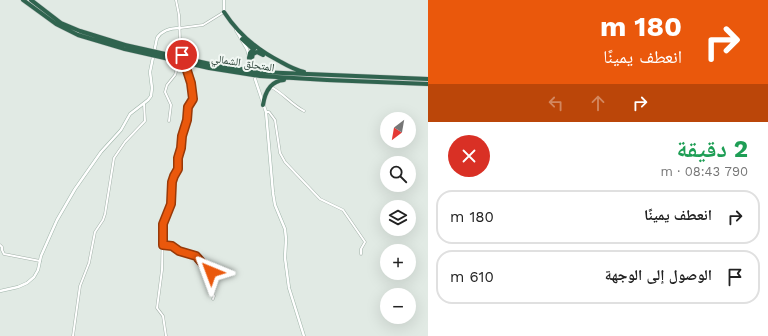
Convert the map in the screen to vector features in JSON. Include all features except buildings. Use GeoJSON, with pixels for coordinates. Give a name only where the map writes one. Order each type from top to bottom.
{"type":"FeatureCollection","features":[{"type":"Feature","properties":{"kind":"highway","name":"المتحلق الشمالي"},"geometry":{"type":"LineString","coordinates":[[23,0],[56,24],[78,35],[246,75],[301,79],[428,84]]}},
{"type":"Feature","properties":{"kind":"highway","name":"المتحلق الشمالي"},"geometry":{"type":"LineString","coordinates":[[31,0],[61,23],[125,47]]}},
{"type":"Feature","properties":{"kind":"highway"},"geometry":{"type":"LineString","coordinates":[[224,12],[242,35],[260,53],[283,66],[284,70],[281,73]]}},
{"type":"Feature","properties":{"kind":"highway"},"geometry":{"type":"LineString","coordinates":[[242,39],[294,68],[310,74]]}},
{"type":"Feature","properties":{"kind":"highway"},"geometry":{"type":"LineString","coordinates":[[251,64],[250,53],[254,47]]}},
{"type":"Feature","properties":{"kind":"highway"},"geometry":{"type":"LineString","coordinates":[[251,56],[256,52],[260,53]]}},
{"type":"Feature","properties":{"kind":"highway","name":"المتحلق الشمالي"},"geometry":{"type":"LineString","coordinates":[[210,66],[246,71],[428,79]]}},
{"type":"Feature","properties":{"kind":"highway"},"geometry":{"type":"LineString","coordinates":[[261,76],[270,80],[271,85]]}},
{"type":"Feature","properties":{"kind":"highway"},"geometry":{"type":"LineString","coordinates":[[263,105],[263,97],[271,85],[278,81],[301,79]]}},
{"type":"Feature","properties":{"kind":"street"},"geometry":{"type":"LineString","coordinates":[[166,336],[163,316],[157,308],[161,287],[163,224],[171,204],[172,182],[178,169],[178,158],[187,120],[188,107],[193,99],[191,83],[182,55],[179,15],[176,0]]}},
{"type":"Feature","properties":{"kind":"street"},"geometry":{"type":"LineString","coordinates":[[224,0],[224,15],[242,39],[251,56]]}},
{"type":"Feature","properties":{"kind":"street"},"geometry":{"type":"LineString","coordinates":[[0,291],[15,288],[27,283],[34,277],[38,270],[40,256],[57,220],[75,189],[101,152],[120,130],[130,114],[144,104],[151,96],[150,72],[157,38],[160,34],[173,28],[203,25],[224,12]]}},
{"type":"Feature","properties":{"kind":"street"},"geometry":{"type":"LineString","coordinates":[[170,121],[171,106],[165,92],[167,85],[175,74],[182,55]]}},
{"type":"Feature","properties":{"kind":"street"},"geometry":{"type":"LineString","coordinates":[[251,64],[252,69]]}},
{"type":"Feature","properties":{"kind":"street"},"geometry":{"type":"LineString","coordinates":[[255,79],[263,97]]}},
{"type":"Feature","properties":{"kind":"street"},"geometry":{"type":"LineString","coordinates":[[271,85],[296,107],[304,111]]}},
{"type":"Feature","properties":{"kind":"street"},"geometry":{"type":"LineString","coordinates":[[73,336],[80,286],[89,263],[95,232],[105,214],[114,158],[125,142],[145,121],[144,104]]}},
{"type":"Feature","properties":{"kind":"street"},"geometry":{"type":"LineString","coordinates":[[263,105],[266,112],[275,205],[285,229],[286,240],[284,258],[286,273],[294,308],[304,336]]}},
{"type":"Feature","properties":{"kind":"street"},"geometry":{"type":"LineString","coordinates":[[266,112],[269,112],[275,120],[280,153],[285,162],[320,199],[343,210],[348,215],[365,242],[361,249],[361,254]]}},
{"type":"Feature","properties":{"kind":"street"},"geometry":{"type":"LineString","coordinates":[[0,245],[4,254],[40,261]]}},
{"type":"Feature","properties":{"kind":"street"},"geometry":{"type":"LineString","coordinates":[[163,245],[172,246],[179,251],[196,256],[203,264],[210,267],[212,270],[210,288],[214,299]]}},
{"type":"Feature","properties":{"kind":"route"},"geometry":{"type":"LineString","coordinates":[[182,55],[192,86],[193,99],[188,107],[187,120],[183,131],[178,158],[179,166],[172,182],[171,204],[163,221],[163,245],[172,246],[179,251],[198,257],[201,263],[210,267],[212,270],[211,272]]}}]}
